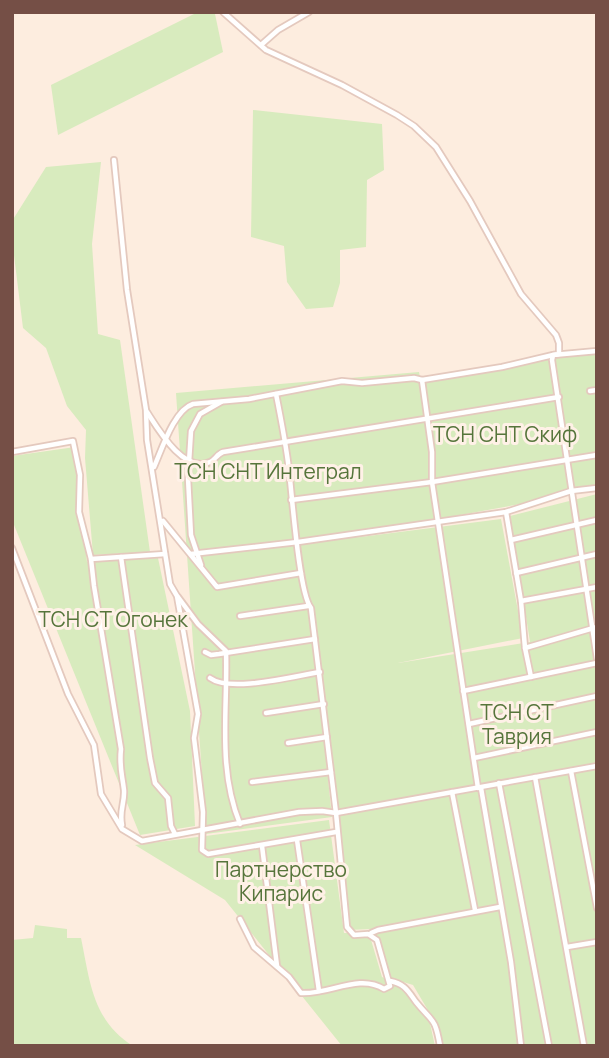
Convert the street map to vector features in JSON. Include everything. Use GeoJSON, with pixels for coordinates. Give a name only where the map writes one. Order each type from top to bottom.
{"type":"FeatureCollection","features":[{"type":"Feature","properties":{"kind":"street"},"geometry":{"type":"LineString","coordinates":[[153,469],[180,413],[187,405],[276,394],[342,381],[362,383],[414,377],[422,380],[502,367],[559,354],[559,343],[555,335],[515,284],[470,201],[436,147],[414,126],[397,115],[342,85],[275,54],[223,12]]}},
{"type":"Feature","properties":{"kind":"street"},"geometry":{"type":"LineString","coordinates":[[261,45],[278,30],[309,12]]}},
{"type":"Feature","properties":{"kind":"street"},"geometry":{"type":"LineString","coordinates":[[114,160],[127,290],[170,584],[198,624],[226,651],[227,683],[223,735],[230,792],[240,824]]}},
{"type":"Feature","properties":{"kind":"street"},"geometry":{"type":"LineString","coordinates":[[553,355],[597,351]]}},
{"type":"Feature","properties":{"kind":"street"},"geometry":{"type":"LineString","coordinates":[[463,691],[597,661],[594,627],[566,461],[553,355]]}},
{"type":"Feature","properties":{"kind":"street"},"geometry":{"type":"LineString","coordinates":[[422,380],[432,452],[432,482],[463,691],[511,962],[521,1046]]}},
{"type":"Feature","properties":{"kind":"street"},"geometry":{"type":"LineString","coordinates":[[590,391],[597,390]]}},
{"type":"Feature","properties":{"kind":"street"},"geometry":{"type":"LineString","coordinates":[[276,394],[285,441],[301,573],[312,608],[347,930],[354,935],[369,934],[500,906]]}},
{"type":"Feature","properties":{"kind":"street"},"geometry":{"type":"LineString","coordinates":[[146,410],[175,451],[190,461],[210,462],[223,452],[559,397]]}},
{"type":"Feature","properties":{"kind":"street"},"geometry":{"type":"LineString","coordinates":[[194,554],[191,535],[191,431],[195,422],[208,408],[225,400]]}},
{"type":"Feature","properties":{"kind":"street"},"geometry":{"type":"LineString","coordinates":[[12,452],[73,441],[80,475],[79,512],[91,559],[93,586],[121,749],[119,768],[124,793],[119,813],[122,830]]}},
{"type":"Feature","properties":{"kind":"street"},"geometry":{"type":"LineString","coordinates":[[291,500],[432,482],[597,455]]}},
{"type":"Feature","properties":{"kind":"street"},"geometry":{"type":"LineString","coordinates":[[194,554],[506,512],[571,491],[597,488]]}},
{"type":"Feature","properties":{"kind":"street"},"geometry":{"type":"LineString","coordinates":[[506,512],[531,677]]}},
{"type":"Feature","properties":{"kind":"street"},"geometry":{"type":"LineString","coordinates":[[162,520],[194,554],[214,584],[219,587],[301,573]]}},
{"type":"Feature","properties":{"kind":"street"},"geometry":{"type":"LineString","coordinates":[[511,540],[597,520]]}},
{"type":"Feature","properties":{"kind":"street"},"geometry":{"type":"LineString","coordinates":[[12,548],[68,694],[93,746],[101,794],[122,830],[142,841],[299,812],[336,813],[597,766]]}},
{"type":"Feature","properties":{"kind":"street"},"geometry":{"type":"LineString","coordinates":[[91,559],[165,554]]}},
{"type":"Feature","properties":{"kind":"street"},"geometry":{"type":"LineString","coordinates":[[516,573],[597,554]]}},
{"type":"Feature","properties":{"kind":"street"},"geometry":{"type":"LineString","coordinates":[[121,557],[150,758],[156,783],[168,798],[171,826],[175,834]]}},
{"type":"Feature","properties":{"kind":"street"},"geometry":{"type":"LineString","coordinates":[[521,601],[597,587]]}},
{"type":"Feature","properties":{"kind":"street"},"geometry":{"type":"LineString","coordinates":[[177,596],[198,714],[194,738],[203,812],[202,850],[206,854],[336,832]]}},
{"type":"Feature","properties":{"kind":"street"},"geometry":{"type":"LineString","coordinates":[[240,616],[309,605]]}},
{"type":"Feature","properties":{"kind":"street"},"geometry":{"type":"LineString","coordinates":[[525,648],[594,627]]}},
{"type":"Feature","properties":{"kind":"street"},"geometry":{"type":"LineString","coordinates":[[205,652],[211,655],[315,639]]}},
{"type":"Feature","properties":{"kind":"street"},"geometry":{"type":"LineString","coordinates":[[210,678],[216,682],[235,685],[320,672]]}},
{"type":"Feature","properties":{"kind":"street"},"geometry":{"type":"LineString","coordinates":[[469,724],[597,696]]}},
{"type":"Feature","properties":{"kind":"street"},"geometry":{"type":"LineString","coordinates":[[266,713],[324,704]]}},
{"type":"Feature","properties":{"kind":"street"},"geometry":{"type":"LineString","coordinates":[[474,758],[597,732]]}},
{"type":"Feature","properties":{"kind":"street"},"geometry":{"type":"LineString","coordinates":[[288,743],[327,737]]}},
{"type":"Feature","properties":{"kind":"street"},"geometry":{"type":"LineString","coordinates":[[571,771],[597,908]]}},
{"type":"Feature","properties":{"kind":"street"},"geometry":{"type":"LineString","coordinates":[[252,782],[331,772]]}},
{"type":"Feature","properties":{"kind":"street"},"geometry":{"type":"LineString","coordinates":[[535,777],[584,1046]]}},
{"type":"Feature","properties":{"kind":"street"},"geometry":{"type":"LineString","coordinates":[[499,783],[549,1046]]}},
{"type":"Feature","properties":{"kind":"street"},"geometry":{"type":"LineString","coordinates":[[452,792],[475,910]]}},
{"type":"Feature","properties":{"kind":"street"},"geometry":{"type":"LineString","coordinates":[[297,840],[319,991]]}},
{"type":"Feature","properties":{"kind":"street"},"geometry":{"type":"LineString","coordinates":[[262,846],[277,967]]}},
{"type":"Feature","properties":{"kind":"street"},"geometry":{"type":"LineString","coordinates":[[240,919],[254,947],[301,993],[365,982],[386,989],[390,984],[377,940],[369,934]]}},
{"type":"Feature","properties":{"kind":"street"},"geometry":{"type":"LineString","coordinates":[[567,947],[597,942]]}},
{"type":"Feature","properties":{"kind":"street"},"geometry":{"type":"LineString","coordinates":[[387,981],[403,985],[431,1017],[436,1026],[440,1046]]}},
{"type":"Feature","properties":{"kind":"green space"},"geometry":{"type":"Polygon","coordinates":[[[198,12],[215,14],[223,52],[58,135],[51,85],[198,12]]]}},
{"type":"Feature","properties":{"kind":"green space"},"geometry":{"type":"Polygon","coordinates":[[[253,110],[382,124],[384,170],[367,180],[366,247],[340,250],[340,283],[333,307],[306,309],[287,282],[284,246],[251,237],[253,110]]]}},
{"type":"Feature","properties":{"kind":"green space"},"geometry":{"type":"Polygon","coordinates":[[[101,162],[92,244],[98,334],[120,340],[150,552],[93,555],[85,458],[86,430],[67,406],[46,348],[23,328],[12,221],[46,167],[101,162]]]}},
{"type":"Feature","properties":{"kind":"green space"},"geometry":{"type":"Polygon","coordinates":[[[597,349],[597,490],[444,518],[445,524],[353,538],[501,519],[523,638],[398,663],[530,642],[510,516],[597,494],[597,1046],[438,1046],[432,1017],[413,985],[387,977],[372,929],[348,930],[316,664],[332,817],[206,834],[176,393],[419,372],[434,457],[422,377],[597,349]]]}},
{"type":"Feature","properties":{"kind":"green space","name":"ТСН СТ Огонек"},"geometry":{"type":"Polygon","coordinates":[[[75,447],[87,562],[158,558],[190,711],[195,826],[140,835],[12,520],[12,456],[75,447]]]}},
{"type":"Feature","properties":{"kind":"green space","name":"Партнерство Кипарис"},"geometry":{"type":"Polygon","coordinates":[[[329,820],[344,933],[369,933],[382,977],[409,988],[429,1019],[435,1046],[342,1046],[225,900],[135,845],[329,820]]]}},
{"type":"Feature","properties":{"kind":"green space"},"geometry":{"type":"Polygon","coordinates":[[[35,925],[67,929],[67,938],[81,938],[91,984],[101,1012],[119,1036],[133,1046],[12,1046],[12,940],[33,938],[35,925]]]}},
{"type":"Feature","properties":{"kind":"park label","name":"ТСН СНТ Скиф"},"geometry":{"type":"Point","coordinates":[505,435]}},
{"type":"Feature","properties":{"kind":"park label","name":"ТСН СНТ Интеграл"},"geometry":{"type":"Point","coordinates":[268,472]}},
{"type":"Feature","properties":{"kind":"park label","name":"ТСН СТ Таврия"},"geometry":{"type":"Point","coordinates":[517,725]}}]}
